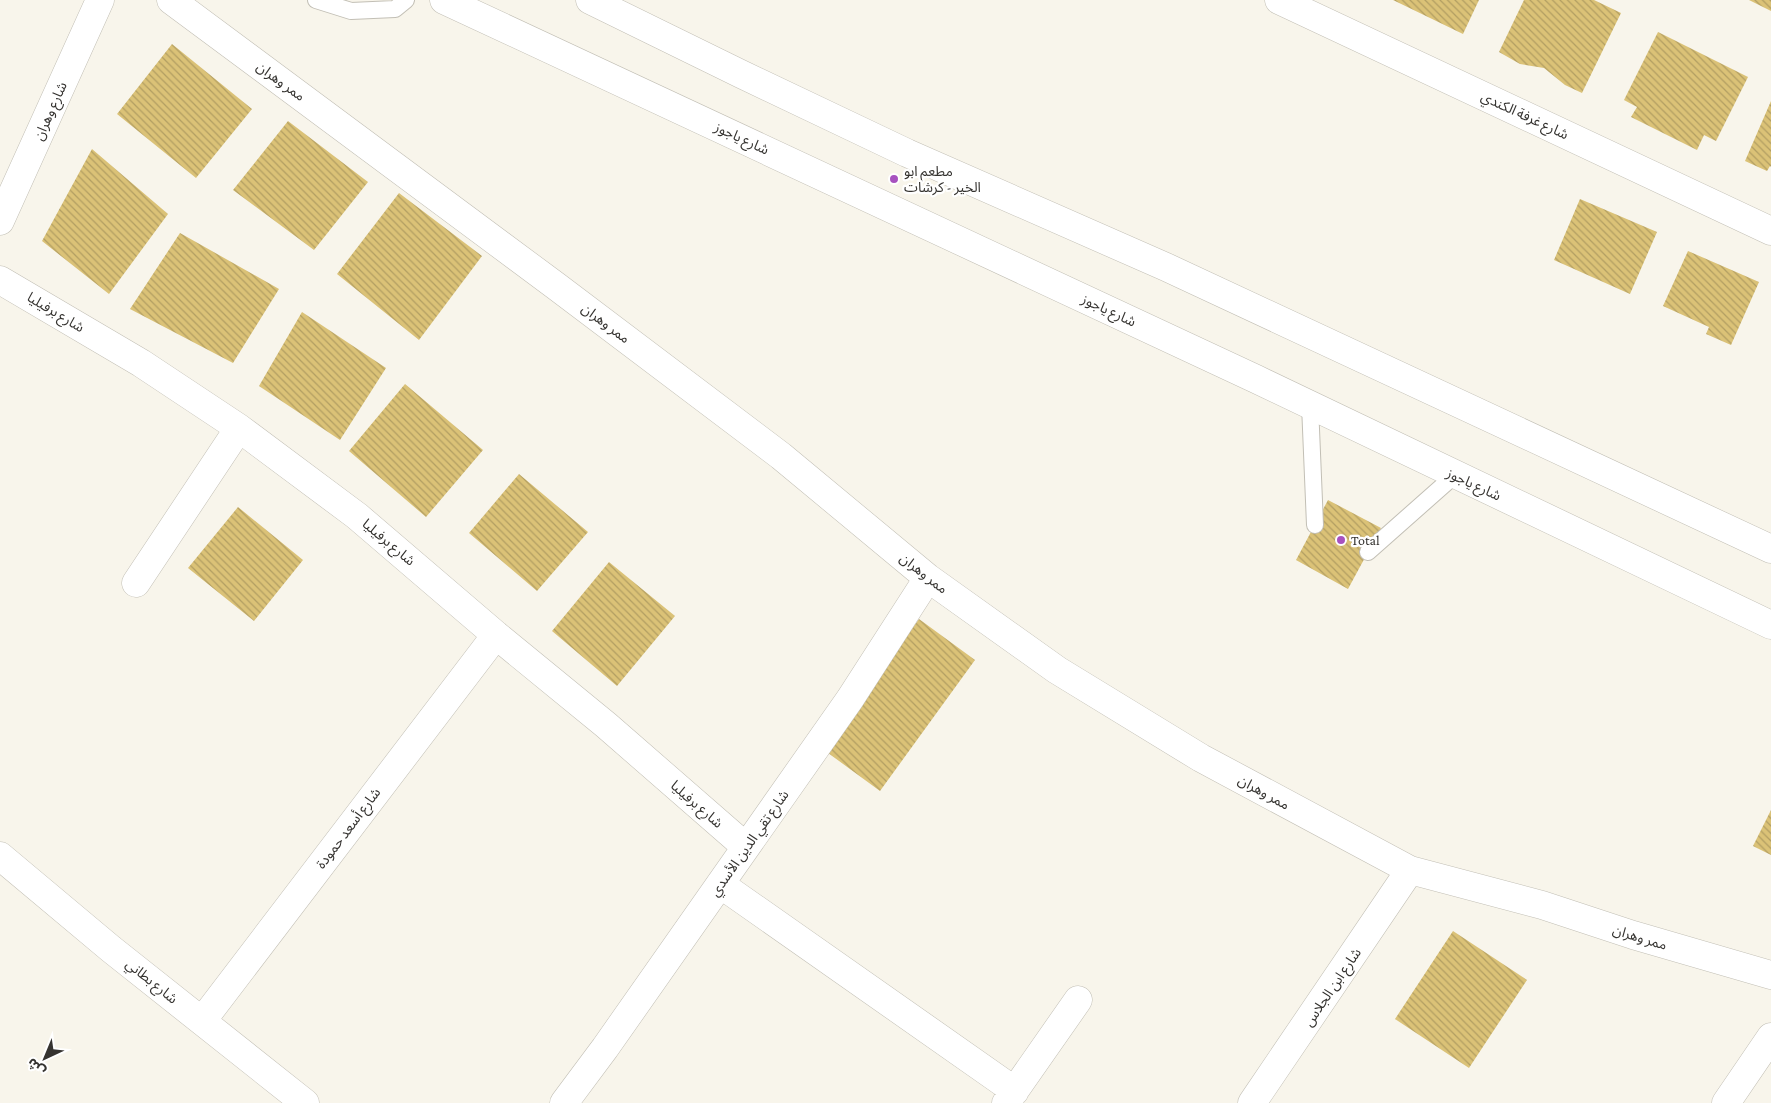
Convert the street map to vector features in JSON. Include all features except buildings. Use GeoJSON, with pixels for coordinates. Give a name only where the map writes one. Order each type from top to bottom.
{"type":"FeatureCollection","features":[{"type":"Feature","properties":{"kind":"street","name":"شارع وهران"},"geometry":{"type":"LineString","coordinates":[[0,221],[100,0]]}},
{"type":"Feature","properties":{"kind":"street","name":"ممر وهران"},"geometry":{"type":"LineString","coordinates":[[171,0],[418,182],[781,456],[928,578],[1057,670],[1201,758],[1410,870],[1542,905],[1633,935],[1771,975]]}},
{"type":"Feature","properties":{"kind":"street","name":"شارع ياجوز"},"geometry":{"type":"LineString","coordinates":[[444,0],[1310,405],[1771,625]]}},
{"type":"Feature","properties":{"kind":"street","name":"شارع غرفة الكندي"},"geometry":{"type":"LineString","coordinates":[[1279,0],[1771,230]]}},
{"type":"Feature","properties":{"kind":"street"},"geometry":{"type":"LineString","coordinates":[[592,1],[906,153],[1166,267],[1771,549]]}},
{"type":"Feature","properties":{"kind":"street","name":"شارع برفيليا"},"geometry":{"type":"LineString","coordinates":[[0,280],[141,363],[239,428],[357,516],[496,635],[606,725],[746,847]]}},
{"type":"Feature","properties":{"kind":"street"},"geometry":{"type":"LineString","coordinates":[[136,582],[239,428]]}},
{"type":"Feature","properties":{"kind":"street","name":"شارع تقي الدين الأسدي"},"geometry":{"type":"LineString","coordinates":[[564,1103],[606,1048],[850,699],[928,578]]}},
{"type":"Feature","properties":{"kind":"street","name":"شارع أسعد حمودة"},"geometry":{"type":"LineString","coordinates":[[202,1021],[496,635]]}},
{"type":"Feature","properties":{"kind":"street","name":"شارع بطاني"},"geometry":{"type":"LineString","coordinates":[[0,856],[305,1103]]}},
{"type":"Feature","properties":{"kind":"street","name":"شارع ابن الجلاس"},"geometry":{"type":"LineString","coordinates":[[1252,1103],[1410,870]]}},
{"type":"Feature","properties":{"kind":"street"},"geometry":{"type":"LineString","coordinates":[[720,884],[1010,1097],[1078,1000]]}},
{"type":"Feature","properties":{"kind":"street"},"geometry":{"type":"LineString","coordinates":[[1726,1103],[1771,1037]]}},
{"type":"Feature","properties":{"kind":"lane"},"geometry":{"type":"LineString","coordinates":[[316,0],[351,11],[395,9],[406,0]]}},
{"type":"Feature","properties":{"kind":"lane"},"geometry":{"type":"LineString","coordinates":[[1310,405],[1315,525]]}},
{"type":"Feature","properties":{"kind":"lane"},"geometry":{"type":"LineString","coordinates":[[1368,552],[1455,475]]}},
{"type":"Feature","properties":{"kind":"place","name":"مطعم ابو الخير - كرشات"},"geometry":{"type":"Point","coordinates":[894,179]}},
{"type":"Feature","properties":{"kind":"place","name":"Total"},"geometry":{"type":"Point","coordinates":[1341,540]}}]}
